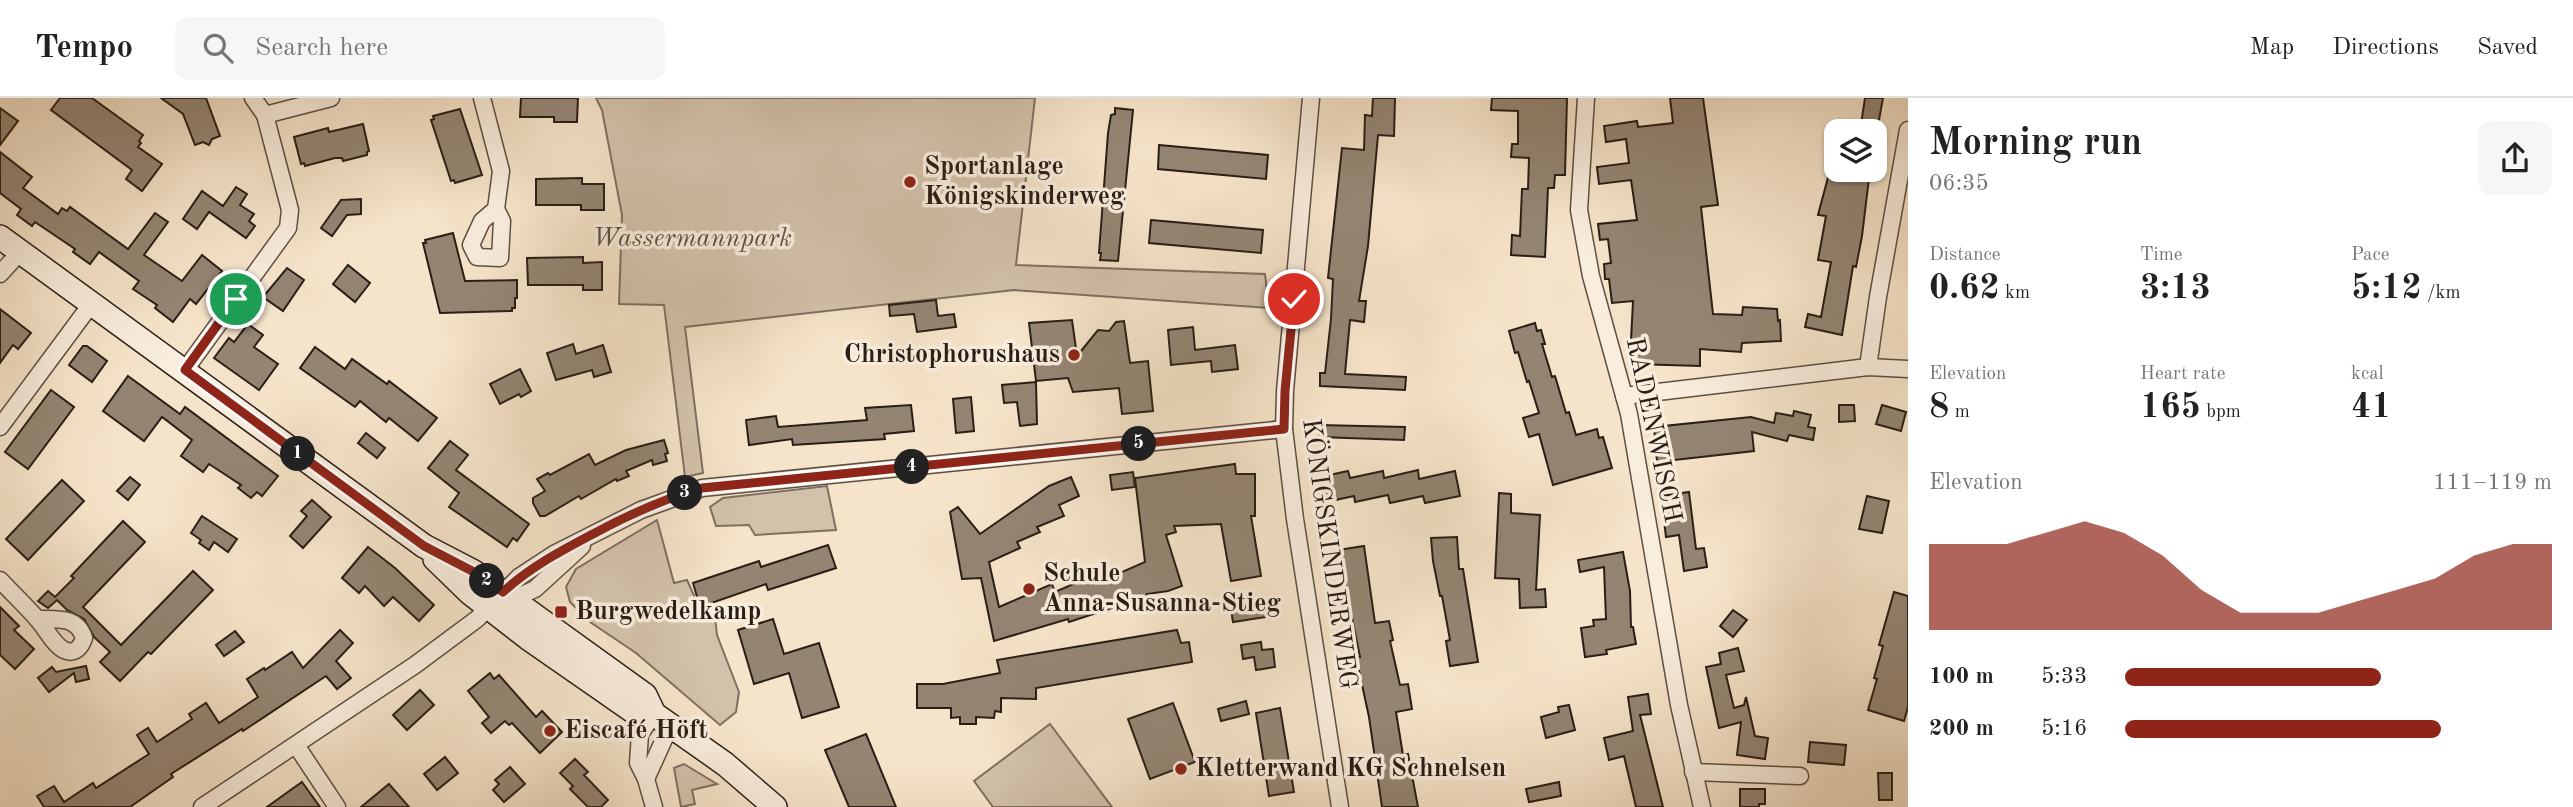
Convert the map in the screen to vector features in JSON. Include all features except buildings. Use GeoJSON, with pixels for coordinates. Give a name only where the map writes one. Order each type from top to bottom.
{"type":"FeatureCollection","features":[{"type":"Feature","properties":{"kind":"main road"},"geometry":{"type":"LineString","coordinates":[[0,237],[424,546],[474,572],[502,600],[645,695],[662,720],[733,770],[775,807]]}},
{"type":"Feature","properties":{"kind":"street"},"geometry":{"type":"LineString","coordinates":[[185,370],[288,228],[290,210],[265,115],[253,98]]}},
{"type":"Feature","properties":{"kind":"street"},"geometry":{"type":"LineString","coordinates":[[265,115],[331,98]]}},
{"type":"Feature","properties":{"kind":"street"},"geometry":{"type":"LineString","coordinates":[[482,98],[501,171],[496,209]]}},
{"type":"Feature","properties":{"kind":"street","name":"KÖNIGSKINDERWEG"},"geometry":{"type":"LineString","coordinates":[[1311,98],[1284,429],[1295,519],[1340,807]]}},
{"type":"Feature","properties":{"kind":"street","name":"RADENWISCH"},"geometry":{"type":"LineString","coordinates":[[1586,98],[1579,210],[1591,276],[1624,396],[1642,485],[1679,705],[1702,807]]}},
{"type":"Feature","properties":{"kind":"street"},"geometry":{"type":"LineString","coordinates":[[1868,367],[1908,130]]}},
{"type":"Feature","properties":{"kind":"street"},"geometry":{"type":"LineString","coordinates":[[0,274],[20,252]]}},
{"type":"Feature","properties":{"kind":"street"},"geometry":{"type":"LineString","coordinates":[[0,427],[92,303]]}},
{"type":"Feature","properties":{"kind":"street"},"geometry":{"type":"LineString","coordinates":[[1624,396],[1868,367],[1908,369]]}},
{"type":"Feature","properties":{"kind":"street"},"geometry":{"type":"LineString","coordinates":[[202,807],[415,665],[502,600],[535,589],[594,533],[649,506],[702,488],[1284,429]]}},
{"type":"Feature","properties":{"kind":"street"},"geometry":{"type":"LineString","coordinates":[[0,580],[37,618]]}},
{"type":"Feature","properties":{"kind":"street"},"geometry":{"type":"LineString","coordinates":[[654,807],[638,763],[639,734],[662,720]]}},
{"type":"Feature","properties":{"kind":"street"},"geometry":{"type":"LineString","coordinates":[[646,779],[662,720]]}},
{"type":"Feature","properties":{"kind":"street"},"geometry":{"type":"LineString","coordinates":[[296,745],[337,807]]}},
{"type":"Feature","properties":{"kind":"street"},"geometry":{"type":"LineString","coordinates":[[1693,772],[1800,776]]}},
{"type":"Feature","properties":{"kind":"green space","name":"Wassermannpark"},"geometry":{"type":"Polygon","coordinates":[[[596,98],[1035,98],[1016,265],[1265,274],[1269,308],[1014,290],[685,327],[703,473],[685,477],[664,305],[619,304],[622,215],[602,110],[596,98]]]}},
{"type":"Feature","properties":{"kind":"green space"},"geometry":{"type":"Polygon","coordinates":[[[827,486],[836,530],[755,535],[749,525],[716,526],[710,507],[723,498],[827,486]]]}},
{"type":"Feature","properties":{"kind":"green space"},"geometry":{"type":"Polygon","coordinates":[[[657,520],[674,583],[687,580],[700,609],[714,607],[717,635],[739,692],[736,712],[720,725],[636,653],[590,622],[570,602],[566,587],[576,569],[657,520]]]}},
{"type":"Feature","properties":{"kind":"green space"},"geometry":{"type":"Polygon","coordinates":[[[1050,724],[1112,807],[993,807],[974,781],[1050,724]]]}},
{"type":"Feature","properties":{"kind":"green space"},"geometry":{"type":"Polygon","coordinates":[[[684,764],[717,784],[692,790],[695,804],[681,807],[674,768],[684,764]]]}},
{"type":"Feature","properties":{"kind":"place","name":"Sportanlage Königskinderweg"},"geometry":{"type":"Point","coordinates":[910,182]}},
{"type":"Feature","properties":{"kind":"place","name":"Christophorushaus"},"geometry":{"type":"Point","coordinates":[1074,355]}},
{"type":"Feature","properties":{"kind":"place","name":"Schule Anna-Susanna-Stieg"},"geometry":{"type":"Point","coordinates":[1029,589]}},
{"type":"Feature","properties":{"kind":"place","name":"Burgwedelkamp"},"geometry":{"type":"Point","coordinates":[561,612]}},
{"type":"Feature","properties":{"kind":"place","name":"Eiscafé Höft"},"geometry":{"type":"Point","coordinates":[550,731]}},
{"type":"Feature","properties":{"kind":"place","name":"Kletterwand KG Schnelsen"},"geometry":{"type":"Point","coordinates":[1181,769]}},
{"type":"Feature","properties":{"kind":"route"},"geometry":{"type":"LineString","coordinates":[[236,299],[185,370],[424,546],[474,572],[503,592],[519,577],[554,554],[612,523],[657,503],[702,488],[1284,429],[1294,299]]}}]}
